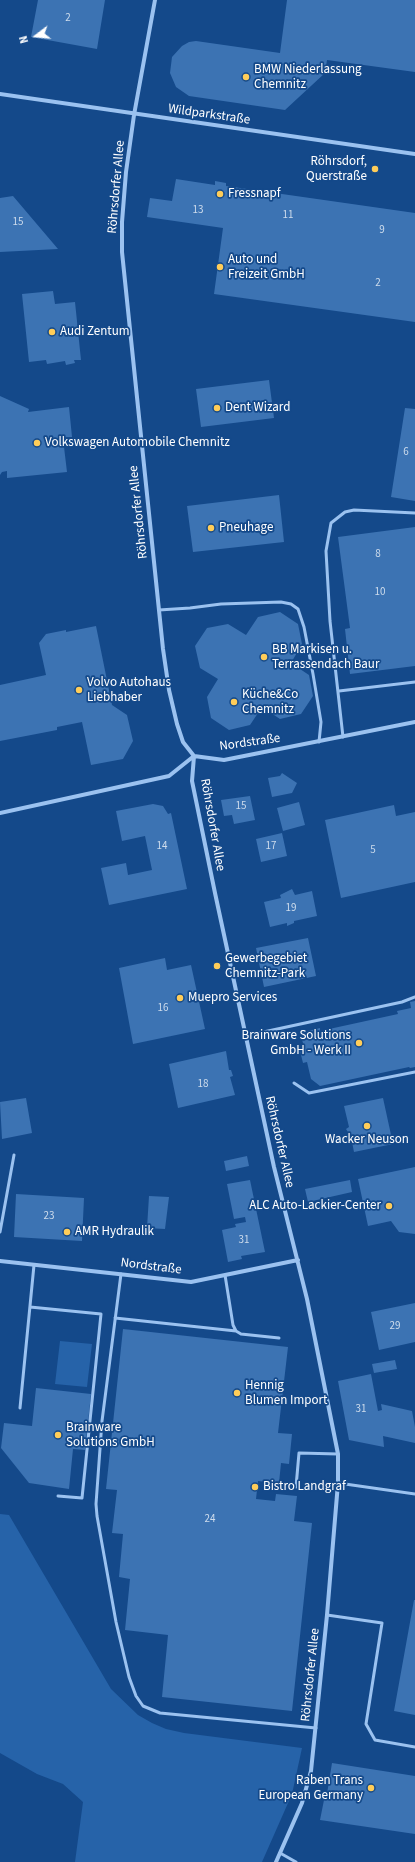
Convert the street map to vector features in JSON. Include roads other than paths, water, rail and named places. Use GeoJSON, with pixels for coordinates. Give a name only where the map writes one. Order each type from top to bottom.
{"type":"FeatureCollection","features":[{"type":"Feature","properties":{"kind":"street","name":"Röhrsdorfer Allee"},"geometry":{"type":"LineString","coordinates":[[155,0],[134,115],[126,172],[122,222],[122,252],[159,610],[169,690],[183,742],[194,756],[192,781],[274,1167],[307,1299],[338,1454],[338,1483],[328,1615],[311,1771],[302,1803],[276,1862]]}},
{"type":"Feature","properties":{"kind":"street","name":"Wildparkstraße"},"geometry":{"type":"LineString","coordinates":[[0,94],[134,115],[415,154]]}},
{"type":"Feature","properties":{"kind":"street","name":"Nordstraße"},"geometry":{"type":"LineString","coordinates":[[194,756],[224,760],[415,722]]}},
{"type":"Feature","properties":{"kind":"street"},"geometry":{"type":"LineString","coordinates":[[0,813],[169,776],[194,756]]}},
{"type":"Feature","properties":{"kind":"street","name":"Nordstraße"},"geometry":{"type":"LineString","coordinates":[[0,1261],[191,1282],[298,1260]]}},
{"type":"Feature","properties":{"kind":"lane"},"geometry":{"type":"LineString","coordinates":[[343,737],[330,620],[326,551],[332,523],[345,512],[354,510],[415,513]]}},
{"type":"Feature","properties":{"kind":"lane"},"geometry":{"type":"LineString","coordinates":[[159,610],[221,604],[281,602],[291,604],[298,609],[304,626],[321,722],[319,742]]}},
{"type":"Feature","properties":{"kind":"lane"},"geometry":{"type":"LineString","coordinates":[[339,691],[415,682]]}},
{"type":"Feature","properties":{"kind":"lane"},"geometry":{"type":"LineString","coordinates":[[245,1036],[402,1002],[415,997]]}},
{"type":"Feature","properties":{"kind":"lane"},"geometry":{"type":"LineString","coordinates":[[294,1083],[309,1093],[415,1072]]}},
{"type":"Feature","properties":{"kind":"lane"},"geometry":{"type":"LineString","coordinates":[[0,1232],[14,1155]]}},
{"type":"Feature","properties":{"kind":"lane"},"geometry":{"type":"LineString","coordinates":[[20,1408],[34,1265]]}},
{"type":"Feature","properties":{"kind":"lane"},"geometry":{"type":"LineString","coordinates":[[121,1274],[102,1421],[96,1504],[116,1622],[129,1677],[136,1696],[143,1706],[160,1713],[316,1728]]}},
{"type":"Feature","properties":{"kind":"lane"},"geometry":{"type":"LineString","coordinates":[[225,1275],[233,1325],[236,1331]]}},
{"type":"Feature","properties":{"kind":"lane"},"geometry":{"type":"LineString","coordinates":[[30,1307],[102,1314],[82,1498],[58,1496]]}},
{"type":"Feature","properties":{"kind":"lane"},"geometry":{"type":"LineString","coordinates":[[115,1318],[236,1331],[242,1334],[279,1338]]}},
{"type":"Feature","properties":{"kind":"lane"},"geometry":{"type":"LineString","coordinates":[[296,1487],[299,1453],[338,1454]]}},
{"type":"Feature","properties":{"kind":"lane"},"geometry":{"type":"LineString","coordinates":[[338,1483],[415,1494]]}},
{"type":"Feature","properties":{"kind":"lane"},"geometry":{"type":"LineString","coordinates":[[328,1615],[382,1623],[366,1724],[376,1740],[415,1747]]}},
{"type":"Feature","properties":{"kind":"lane"},"geometry":{"type":"LineString","coordinates":[[280,1853],[296,1862]]}},
{"type":"Feature","properties":{"kind":"place","name":"BMW Niederlassung Chemnitz"},"geometry":{"type":"Point","coordinates":[246,77]}},
{"type":"Feature","properties":{"kind":"place","name":"Röhrsdorf, Querstraße"},"geometry":{"type":"Point","coordinates":[375,169]}},
{"type":"Feature","properties":{"kind":"place","name":"Fressnapf"},"geometry":{"type":"Point","coordinates":[220,194]}},
{"type":"Feature","properties":{"kind":"place","name":"Auto und Freizeit GmbH"},"geometry":{"type":"Point","coordinates":[220,267]}},
{"type":"Feature","properties":{"kind":"place","name":"Audi Zentum"},"geometry":{"type":"Point","coordinates":[52,332]}},
{"type":"Feature","properties":{"kind":"place","name":"Dent Wizard"},"geometry":{"type":"Point","coordinates":[217,408]}},
{"type":"Feature","properties":{"kind":"place","name":"Volkswagen Automobile Chemnitz"},"geometry":{"type":"Point","coordinates":[37,443]}},
{"type":"Feature","properties":{"kind":"place","name":"Pneuhage"},"geometry":{"type":"Point","coordinates":[211,528]}},
{"type":"Feature","properties":{"kind":"place","name":"BB Markisen u. Terrassendach Baur"},"geometry":{"type":"Point","coordinates":[264,657]}},
{"type":"Feature","properties":{"kind":"place","name":"Volvo Autohaus Liebhaber"},"geometry":{"type":"Point","coordinates":[79,690]}},
{"type":"Feature","properties":{"kind":"place","name":"Küche&Co Chemnitz"},"geometry":{"type":"Point","coordinates":[234,702]}},
{"type":"Feature","properties":{"kind":"place","name":"Gewerbegebiet Chemnitz-Park"},"geometry":{"type":"Point","coordinates":[217,966]}},
{"type":"Feature","properties":{"kind":"place","name":"Muepro Services"},"geometry":{"type":"Point","coordinates":[180,998]}},
{"type":"Feature","properties":{"kind":"place","name":"Brainware Solutions GmbH - Werk II"},"geometry":{"type":"Point","coordinates":[359,1043]}},
{"type":"Feature","properties":{"kind":"place","name":"Wacker Neuson"},"geometry":{"type":"Point","coordinates":[367,1126]}},
{"type":"Feature","properties":{"kind":"place","name":"ALC Auto-Lackier-Center"},"geometry":{"type":"Point","coordinates":[389,1206]}},
{"type":"Feature","properties":{"kind":"place","name":"AMR Hydraulik"},"geometry":{"type":"Point","coordinates":[67,1232]}},
{"type":"Feature","properties":{"kind":"place","name":"Hennig Blumen Import"},"geometry":{"type":"Point","coordinates":[237,1393]}},
{"type":"Feature","properties":{"kind":"place","name":"Brainware Solutions GmbH"},"geometry":{"type":"Point","coordinates":[58,1435]}},
{"type":"Feature","properties":{"kind":"place","name":"Bistro Landgraf"},"geometry":{"type":"Point","coordinates":[255,1487]}},
{"type":"Feature","properties":{"kind":"place","name":"Raben Trans European Germany"},"geometry":{"type":"Point","coordinates":[371,1788]}}]}
